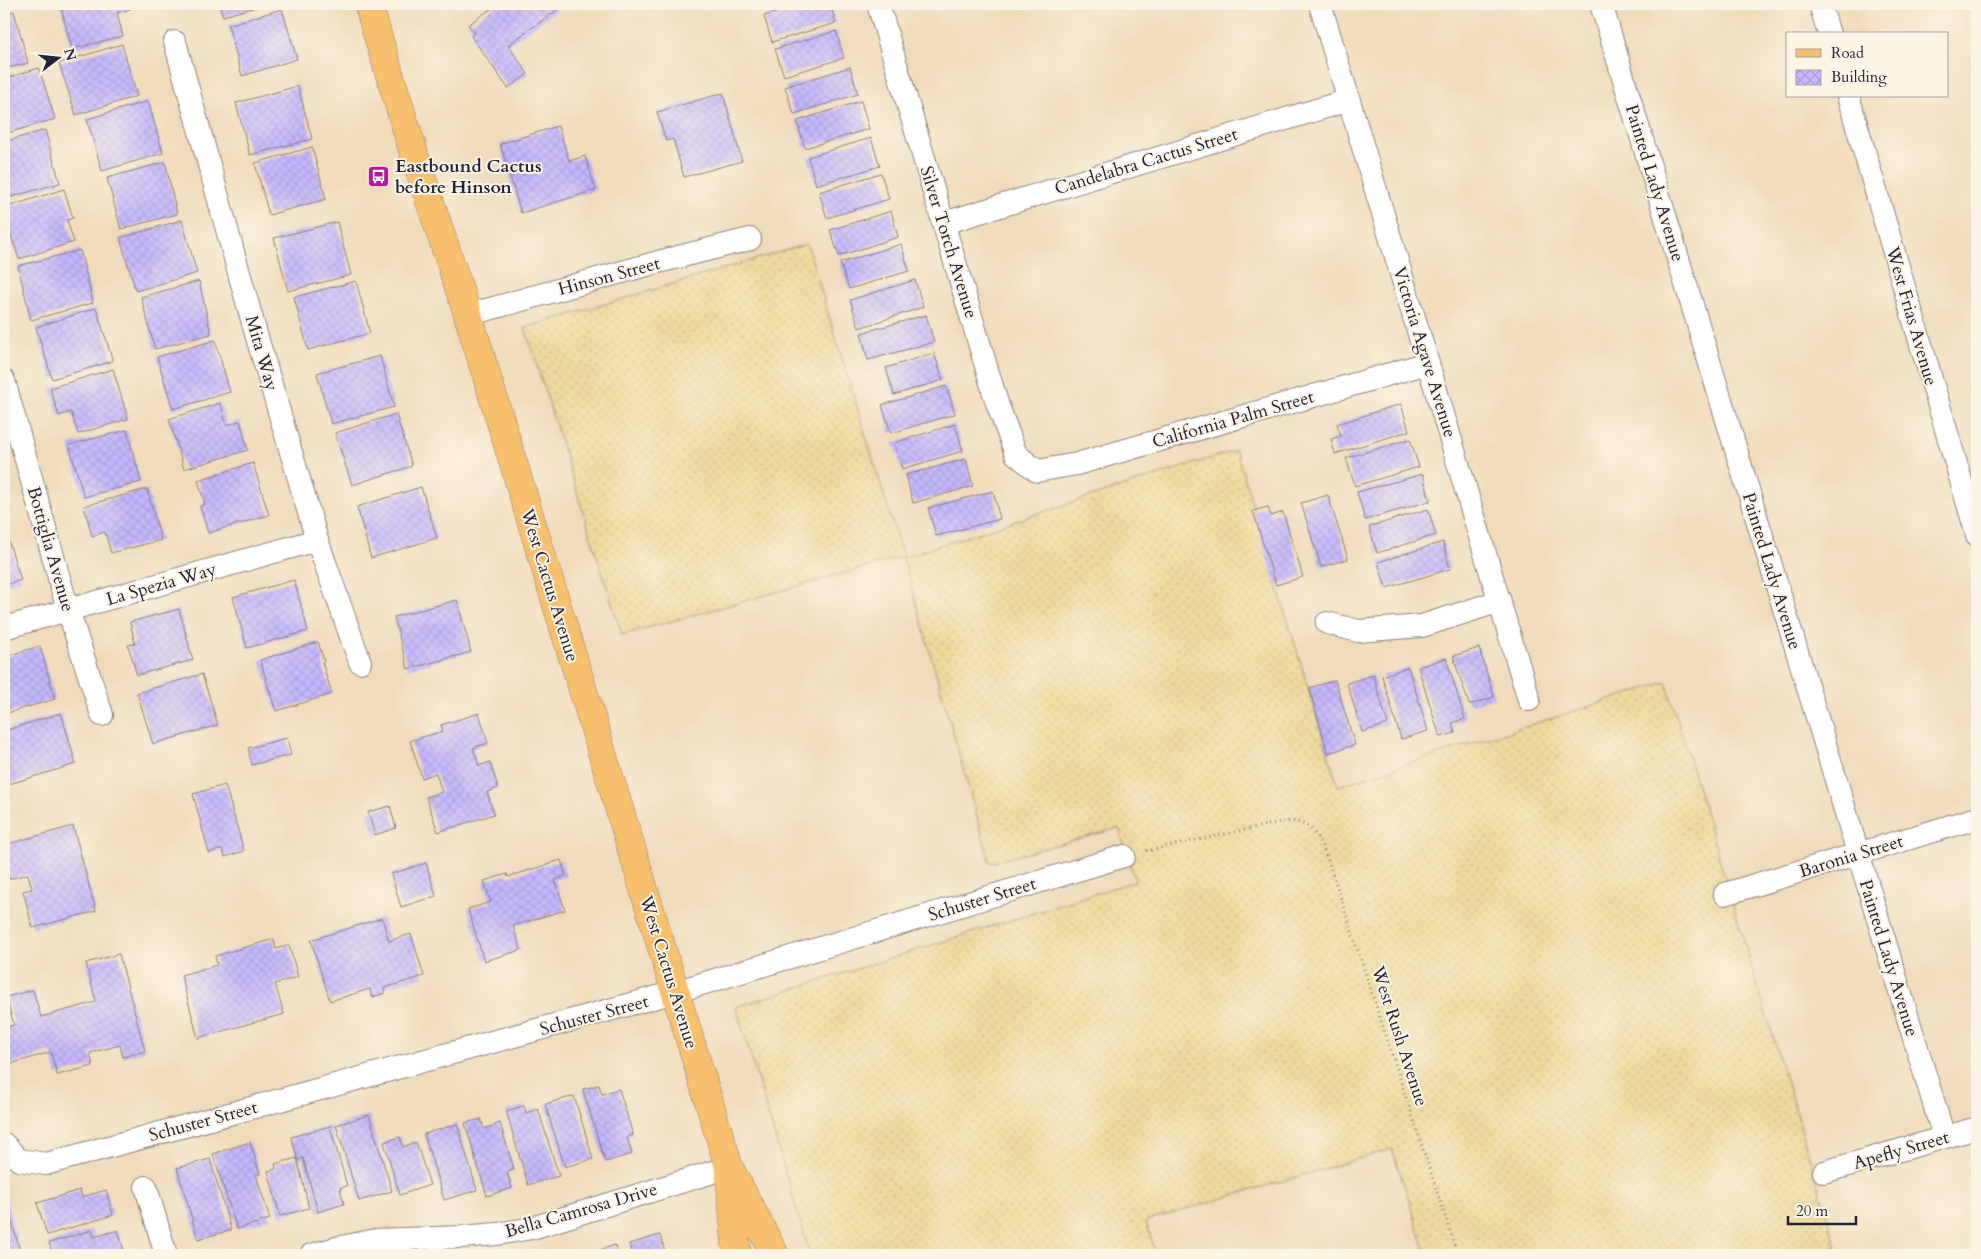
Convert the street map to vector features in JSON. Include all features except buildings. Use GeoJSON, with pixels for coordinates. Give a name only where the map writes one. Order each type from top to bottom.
{"type":"FeatureCollection","features":[{"type":"Feature","properties":{"kind":"main road","name":"West Cactus Avenue"},"geometry":{"type":"LineString","coordinates":[[368,4],[415,157],[468,315],[729,1167],[775,1255]]}},
{"type":"Feature","properties":{"kind":"main road","name":"West Cactus Avenue"},"geometry":{"type":"LineString","coordinates":[[729,1167],[737,1255]]}},
{"type":"Feature","properties":{"kind":"street","name":"Silver Torch Avenue"},"geometry":{"type":"LineString","coordinates":[[878,4],[997,403],[1016,454],[1037,471]]}},
{"type":"Feature","properties":{"kind":"street","name":"Victoria Agave Avenue"},"geometry":{"type":"LineString","coordinates":[[1320,4],[1529,700]]}},
{"type":"Feature","properties":{"kind":"street","name":"Painted Lady Avenue"},"geometry":{"type":"LineString","coordinates":[[1601,4],[1944,1138]]}},
{"type":"Feature","properties":{"kind":"street"},"geometry":{"type":"LineString","coordinates":[[1820,4],[1828,32]]}},
{"type":"Feature","properties":{"kind":"street","name":"Mita Way"},"geometry":{"type":"LineString","coordinates":[[175,42],[254,326],[318,540],[360,662]]}},
{"type":"Feature","properties":{"kind":"street","name":"West Frias Avenue"},"geometry":{"type":"LineString","coordinates":[[1849,98],[1977,535]]}},
{"type":"Feature","properties":{"kind":"street","name":"Candelabra Cactus Street"},"geometry":{"type":"LineString","coordinates":[[944,223],[1348,100]]}},
{"type":"Feature","properties":{"kind":"street","name":"Hinson Street"},"geometry":{"type":"LineString","coordinates":[[468,315],[658,262],[750,239]]}},
{"type":"Feature","properties":{"kind":"street","name":"California Palm Street"},"geometry":{"type":"LineString","coordinates":[[1037,471],[1077,464],[1428,363]]}},
{"type":"Feature","properties":{"kind":"street","name":"Bottiglia Avenue"},"geometry":{"type":"LineString","coordinates":[[4,381],[68,610],[102,715]]}},
{"type":"Feature","properties":{"kind":"street","name":"La Spezia Way"},"geometry":{"type":"LineString","coordinates":[[4,628],[318,540]]}},
{"type":"Feature","properties":{"kind":"street"},"geometry":{"type":"LineString","coordinates":[[1327,623],[1358,631],[1422,626],[1500,601]]}},
{"type":"Feature","properties":{"kind":"street","name":"Baronia Street"},"geometry":{"type":"LineString","coordinates":[[1725,894],[1977,818]]}},
{"type":"Feature","properties":{"kind":"street","name":"Schuster Street"},"geometry":{"type":"LineString","coordinates":[[12,1152],[46,1164],[675,992],[1124,856]]}},
{"type":"Feature","properties":{"kind":"street","name":"Apefly Street"},"geometry":{"type":"LineString","coordinates":[[1824,1172],[1977,1128]]}},
{"type":"Feature","properties":{"kind":"street","name":"Bella Camrosa Drive"},"geometry":{"type":"LineString","coordinates":[[311,1255],[376,1240],[461,1237],[497,1234],[532,1228],[729,1167]]}},
{"type":"Feature","properties":{"kind":"street"},"geometry":{"type":"LineString","coordinates":[[146,1187],[166,1255]]}},
{"type":"Feature","properties":{"kind":"path","name":"West Rush Avenue"},"geometry":{"type":"LineString","coordinates":[[1124,856],[1281,822],[1297,822],[1310,828],[1320,842],[1330,866],[1458,1255]]}},
{"type":"Feature","properties":{"kind":"sand"},"geometry":{"type":"Polygon","coordinates":[[[807,244],[903,557],[622,635],[525,328],[807,244]]]}},
{"type":"Feature","properties":{"kind":"sand"},"geometry":{"type":"Polygon","coordinates":[[[1236,450],[1338,786],[1666,682],[1839,1255],[1427,1255],[1392,1149],[1146,1221],[1156,1255],[810,1255],[736,1007],[1135,881],[1119,828],[990,863],[903,557],[1236,450]]]}},
{"type":"Feature","properties":{"kind":"place","name":"Eastbound Cactus before Hinson"},"geometry":{"type":"Point","coordinates":[379,176]}}]}
